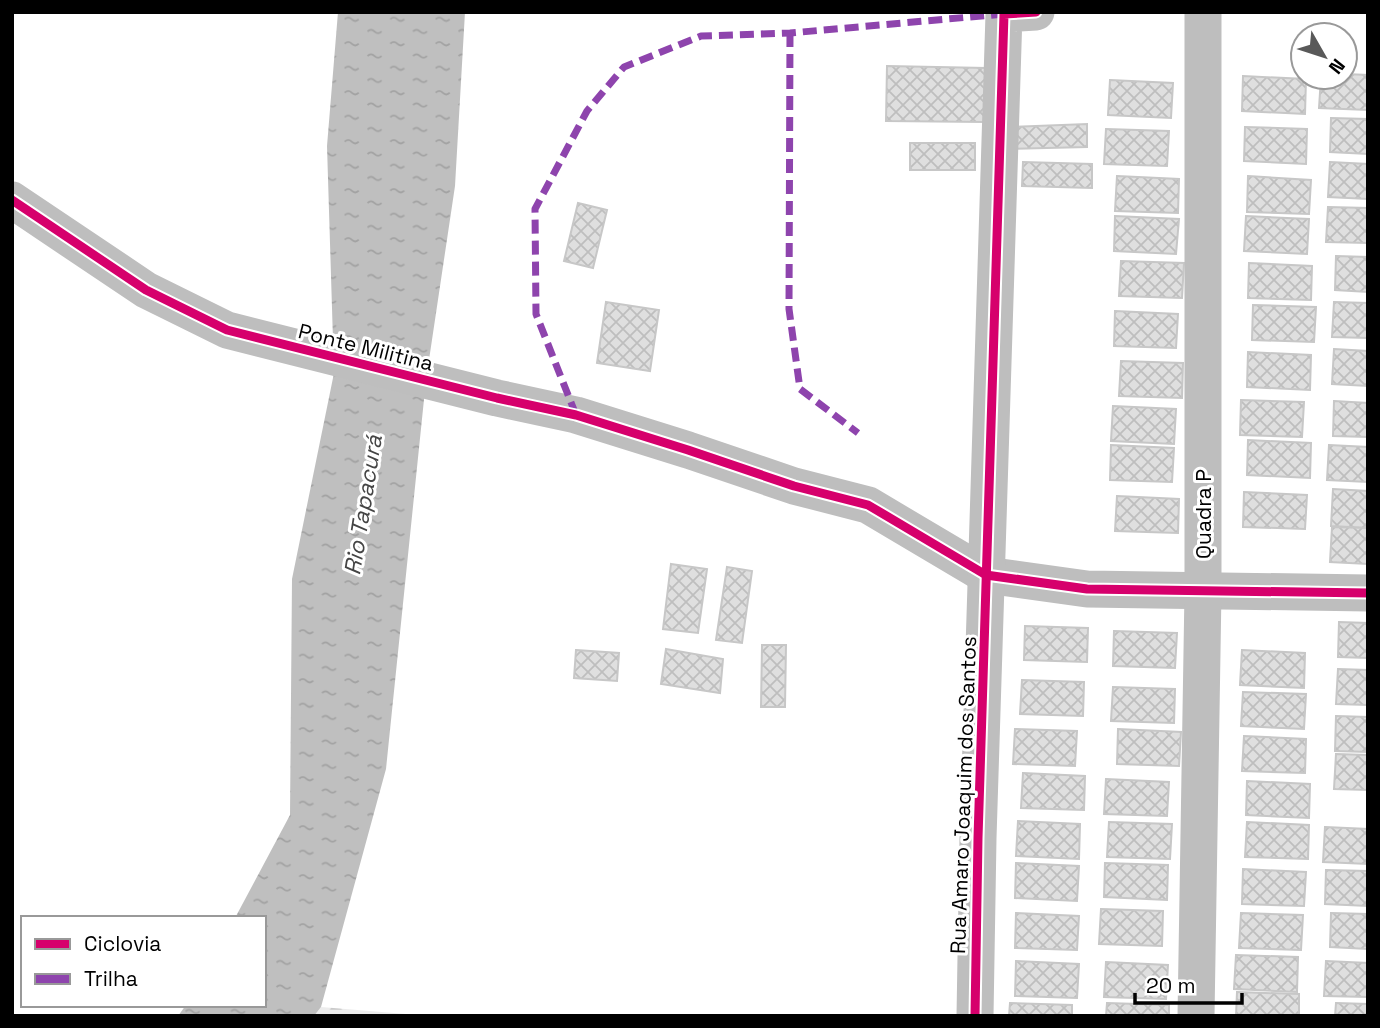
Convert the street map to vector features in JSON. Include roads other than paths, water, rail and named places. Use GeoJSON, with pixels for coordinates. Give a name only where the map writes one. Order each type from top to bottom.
{"type":"FeatureCollection","features":[{"type":"Feature","properties":{"kind":"street","name":"Quadra P"},"geometry":{"type":"LineString","coordinates":[[1196,1016],[1203,591],[1203,12]]}},
{"type":"Feature","properties":{"kind":"street","name":"Rua Amaro Joaquim dos Santos"},"geometry":{"type":"LineString","coordinates":[[975,1016],[986,575],[1020,13]]}},
{"type":"Feature","properties":{"kind":"street","name":"Ponte Militina"},"geometry":{"type":"LineString","coordinates":[[12,200],[146,290],[227,330],[497,398],[576,415],[794,486],[868,505],[986,575]]}},
{"type":"Feature","properties":{"kind":"street"},"geometry":{"type":"LineString","coordinates":[[986,575],[1087,589],[1368,593]]}},
{"type":"Feature","properties":{"kind":"water","name":"Rio Tapacurá"},"geometry":{"type":"Polygon","coordinates":[[[338,12],[465,12],[455,186],[426,380],[386,769],[321,1007],[314,1016],[178,1016],[185,1007],[266,1007],[266,916],[236,916],[290,815],[292,579],[334,373],[327,146],[338,12]]]}}]}
